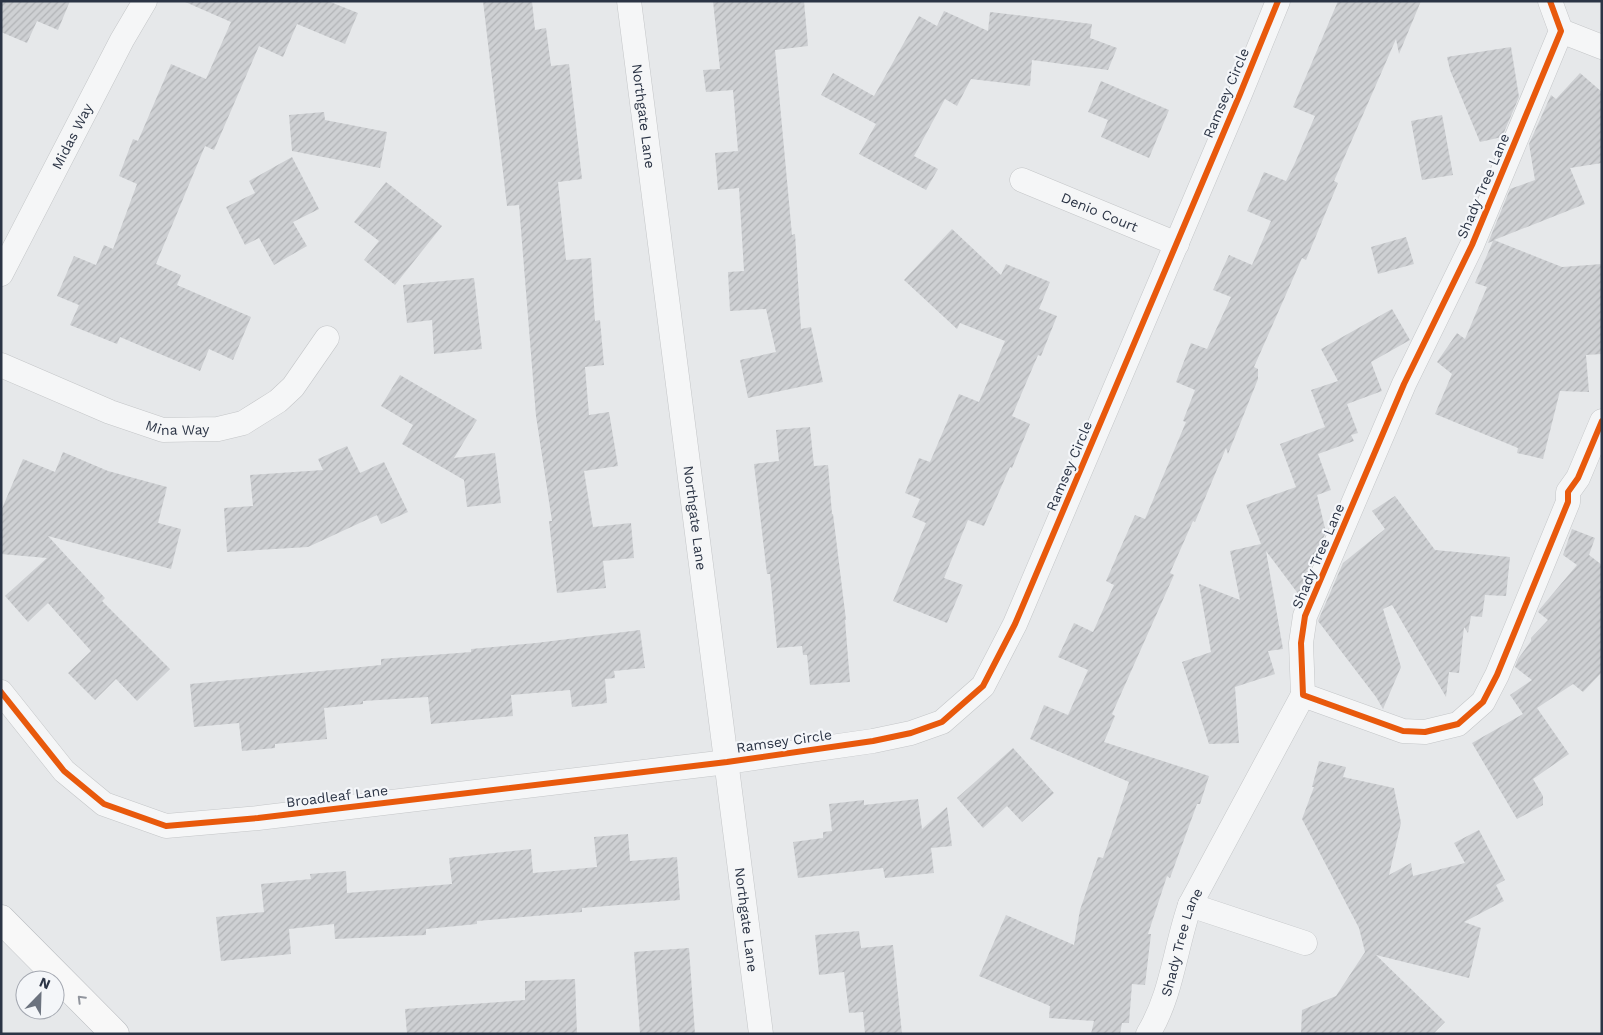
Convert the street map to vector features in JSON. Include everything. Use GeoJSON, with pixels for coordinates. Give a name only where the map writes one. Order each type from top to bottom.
{"type":"FeatureCollection","features":[{"type":"Feature","properties":{"kind":"highway"},"geometry":{"type":"LineString","coordinates":[[1,919],[116,1034]]}},
{"type":"Feature","properties":{"kind":"street","name":"Midas Way"},"geometry":{"type":"LineString","coordinates":[[1,274],[122,40],[145,1]]}},
{"type":"Feature","properties":{"kind":"street","name":"Northgate Lane"},"geometry":{"type":"LineString","coordinates":[[629,1],[762,1034]]}},
{"type":"Feature","properties":{"kind":"street","name":"Ramsey Circle"},"geometry":{"type":"LineString","coordinates":[[727,762],[911,734],[942,722],[983,686],[1015,624],[1278,1]]}},
{"type":"Feature","properties":{"kind":"street"},"geometry":{"type":"LineString","coordinates":[[1550,1],[1560,31],[1602,47]]}},
{"type":"Feature","properties":{"kind":"street","name":"Shady Tree Lane"},"geometry":{"type":"LineString","coordinates":[[1148,1034],[1159,1016],[1173,972],[1182,928],[1190,906],[1304,695],[1301,642],[1305,616],[1404,384],[1472,244],[1560,31]]}},
{"type":"Feature","properties":{"kind":"street","name":"Denio Court"},"geometry":{"type":"LineString","coordinates":[[1022,180],[1177,244]]}},
{"type":"Feature","properties":{"kind":"street","name":"Mina Way"},"geometry":{"type":"LineString","coordinates":[[1,365],[110,412],[163,430],[218,429],[243,423],[278,401],[293,387],[327,338]]}},
{"type":"Feature","properties":{"kind":"street"},"geometry":{"type":"LineString","coordinates":[[1304,695],[1403,731],[1425,732],[1458,724],[1483,702],[1504,657],[1568,502],[1568,492],[1578,478],[1602,421]]}},
{"type":"Feature","properties":{"kind":"street","name":"Broadleaf Lane"},"geometry":{"type":"LineString","coordinates":[[1,692],[64,771],[104,804],[166,826],[268,817],[727,762]]}},
{"type":"Feature","properties":{"kind":"street"},"geometry":{"type":"LineString","coordinates":[[1190,906],[1306,943]]}},
{"type":"Feature","properties":{"kind":"building"},"geometry":{"type":"Polygon","coordinates":[[[1,1],[70,1],[58,30],[37,21],[27,43],[1,32],[1,1]]]}},
{"type":"Feature","properties":{"kind":"building"},"geometry":{"type":"Polygon","coordinates":[[[183,1],[328,1],[358,13],[345,44],[297,24],[283,57],[259,46],[214,150],[205,146],[156,264],[181,275],[177,285],[251,317],[233,360],[209,349],[200,371],[120,337],[117,344],[70,325],[79,305],[57,296],[74,256],[96,265],[104,245],[113,249],[137,184],[119,176],[133,139],[138,141],[171,64],[206,79],[231,22],[183,1]]]}},
{"type":"Feature","properties":{"kind":"building"},"geometry":{"type":"Polygon","coordinates":[[[483,1],[532,1],[535,30],[546,28],[551,66],[569,64],[582,179],[558,182],[566,260],[591,258],[595,321],[600,320],[604,365],[585,367],[589,415],[609,412],[618,466],[584,471],[593,527],[631,523],[634,558],[603,561],[606,588],[557,593],[549,521],[552,521],[536,416],[519,205],[507,206],[483,1]]]}},
{"type":"Feature","properties":{"kind":"building"},"geometry":{"type":"Polygon","coordinates":[[[713,1],[804,1],[808,46],[775,50],[792,235],[795,234],[801,329],[811,327],[823,382],[748,398],[740,360],[776,352],[766,309],[730,311],[728,272],[744,271],[739,188],[718,190],[715,153],[738,151],[733,90],[706,92],[703,70],[720,69],[713,1]]]}},
{"type":"Feature","properties":{"kind":"building"},"geometry":{"type":"Polygon","coordinates":[[[1338,1],[1421,1],[1399,54],[1396,39],[1334,181],[1338,183],[1306,260],[1302,258],[1254,367],[1258,369],[1258,379],[1228,454],[1226,448],[1195,522],[1193,521],[1170,573],[1174,575],[1112,714],[1115,716],[1104,742],[1209,776],[1200,804],[1197,804],[1170,878],[1167,876],[1148,934],[1151,934],[1145,985],[1132,984],[1129,1023],[1122,1023],[1120,1034],[1091,1034],[1094,1021],[1049,1018],[1050,1006],[979,976],[1006,915],[1074,945],[1080,910],[1098,857],[1103,858],[1129,782],[1030,739],[1044,705],[1068,715],[1088,670],[1058,657],[1074,623],[1093,632],[1114,585],[1106,581],[1135,515],[1145,519],[1186,422],[1183,421],[1195,390],[1176,382],[1191,343],[1207,349],[1231,297],[1213,290],[1229,255],[1252,265],[1271,221],[1247,211],[1264,172],[1286,181],[1294,165],[1315,116],[1293,107],[1338,1]]]}},
{"type":"Feature","properties":{"kind":"building"},"geometry":{"type":"Polygon","coordinates":[[[944,11],[988,31],[990,12],[1092,24],[1090,38],[1117,48],[1108,70],[1032,60],[1030,86],[971,79],[957,106],[945,99],[914,156],[938,169],[926,190],[859,154],[876,124],[821,95],[833,73],[874,96],[919,16],[937,26],[944,11]]]}},
{"type":"Feature","properties":{"kind":"building"},"geometry":{"type":"Polygon","coordinates":[[[1511,47],[1519,97],[1502,137],[1480,142],[1450,70],[1447,57],[1511,47]]]}},
{"type":"Feature","properties":{"kind":"building"},"geometry":{"type":"Polygon","coordinates":[[[1580,73],[1602,92],[1602,163],[1570,168],[1585,204],[1494,240],[1562,267],[1602,264],[1602,354],[1586,355],[1589,392],[1560,391],[1543,459],[1517,453],[1518,448],[1435,414],[1452,374],[1437,362],[1457,333],[1465,339],[1487,287],[1475,283],[1493,241],[1488,243],[1510,189],[1535,180],[1529,144],[1551,95],[1556,99],[1580,73]]]}},
{"type":"Feature","properties":{"kind":"building"},"geometry":{"type":"Polygon","coordinates":[[[1101,81],[1169,110],[1149,158],[1101,137],[1108,120],[1088,112],[1101,81]]]}},
{"type":"Feature","properties":{"kind":"building"},"geometry":{"type":"Polygon","coordinates":[[[324,112],[325,120],[387,132],[380,168],[292,151],[289,115],[324,112]]]}},
{"type":"Feature","properties":{"kind":"building"},"geometry":{"type":"Polygon","coordinates":[[[1442,115],[1453,175],[1422,180],[1411,121],[1442,115]]]}},
{"type":"Feature","properties":{"kind":"building"},"geometry":{"type":"Polygon","coordinates":[[[292,157],[319,209],[293,222],[307,246],[274,265],[259,238],[245,245],[226,207],[255,193],[249,181],[292,157]]]}},
{"type":"Feature","properties":{"kind":"building"},"geometry":{"type":"Polygon","coordinates":[[[386,182],[442,226],[395,285],[364,260],[379,241],[354,222],[386,182]]]}},
{"type":"Feature","properties":{"kind":"building"},"geometry":{"type":"Polygon","coordinates":[[[952,229],[1001,275],[1006,264],[1050,282],[1039,309],[1057,316],[1041,356],[1038,355],[1012,416],[1030,424],[1012,468],[1010,467],[984,526],[968,520],[944,578],[963,585],[947,623],[893,601],[926,523],[912,517],[920,499],[905,493],[919,458],[930,462],[959,394],[979,402],[1005,341],[960,323],[957,329],[904,280],[952,229]]]}},
{"type":"Feature","properties":{"kind":"building"},"geometry":{"type":"Polygon","coordinates":[[[1406,237],[1414,264],[1378,274],[1371,247],[1406,237]]]}},
{"type":"Feature","properties":{"kind":"building"},"geometry":{"type":"Polygon","coordinates":[[[474,278],[482,349],[434,354],[432,320],[407,323],[403,285],[474,278]]]}},
{"type":"Feature","properties":{"kind":"building"},"geometry":{"type":"Polygon","coordinates":[[[1392,309],[1410,340],[1371,362],[1382,391],[1347,404],[1358,433],[1351,435],[1354,441],[1318,454],[1331,490],[1317,495],[1326,532],[1299,595],[1266,551],[1283,649],[1268,651],[1275,674],[1235,687],[1239,743],[1209,744],[1182,662],[1211,652],[1199,584],[1240,600],[1230,551],[1261,544],[1246,505],[1296,487],[1280,444],[1325,427],[1311,390],[1338,381],[1321,349],[1392,309]]]}},
{"type":"Feature","properties":{"kind":"building"},"geometry":{"type":"Polygon","coordinates":[[[400,375],[477,420],[454,458],[495,453],[501,503],[467,507],[464,480],[402,444],[413,425],[381,406],[400,375]]]}},
{"type":"Feature","properties":{"kind":"building"},"geometry":{"type":"Polygon","coordinates":[[[810,427],[814,466],[828,465],[832,514],[846,620],[850,682],[810,685],[807,655],[803,655],[802,646],[777,648],[770,574],[767,574],[754,464],[779,461],[776,430],[810,427]]]}},
{"type":"Feature","properties":{"kind":"building"},"geometry":{"type":"Polygon","coordinates":[[[347,446],[360,473],[384,462],[408,512],[381,524],[377,515],[308,547],[227,552],[224,508],[253,506],[250,475],[323,470],[318,459],[347,446]]]}},
{"type":"Feature","properties":{"kind":"building"},"geometry":{"type":"Polygon","coordinates":[[[63,452],[108,471],[167,487],[158,523],[181,529],[171,569],[48,536],[105,598],[102,601],[170,669],[137,701],[116,679],[95,700],[68,673],[91,651],[48,603],[28,622],[5,596],[47,558],[1,554],[1,511],[23,459],[55,472],[63,452]]]}},
{"type":"Feature","properties":{"kind":"building"},"geometry":{"type":"Polygon","coordinates":[[[1395,496],[1435,550],[1510,557],[1506,596],[1485,595],[1482,617],[1471,616],[1468,633],[1464,627],[1459,673],[1449,672],[1446,697],[1392,605],[1383,609],[1401,667],[1383,709],[1318,621],[1343,563],[1385,529],[1372,511],[1395,496]]]}},
{"type":"Feature","properties":{"kind":"building"},"geometry":{"type":"Polygon","coordinates":[[[1572,529],[1595,538],[1589,555],[1602,565],[1602,672],[1583,692],[1573,684],[1537,708],[1569,754],[1533,779],[1543,796],[1543,805],[1517,819],[1472,743],[1523,714],[1510,695],[1532,680],[1515,667],[1531,638],[1548,620],[1538,612],[1539,610],[1577,565],[1563,555],[1572,529]]]}},
{"type":"Feature","properties":{"kind":"building"},"geometry":{"type":"Polygon","coordinates":[[[640,630],[645,668],[614,671],[615,678],[605,679],[607,703],[572,707],[570,690],[511,695],[513,716],[431,724],[428,697],[363,701],[363,704],[324,708],[327,739],[275,744],[275,748],[242,751],[239,723],[194,727],[190,684],[381,665],[381,659],[471,652],[471,649],[640,630]]]}},
{"type":"Feature","properties":{"kind":"building"},"geometry":{"type":"Polygon","coordinates":[[[1013,748],[1054,793],[1022,822],[1007,806],[983,828],[957,798],[1013,748]]]}},
{"type":"Feature","properties":{"kind":"building"},"geometry":{"type":"Polygon","coordinates":[[[1319,761],[1346,767],[1343,777],[1394,788],[1401,823],[1389,875],[1411,863],[1413,876],[1465,863],[1454,843],[1479,830],[1505,880],[1496,885],[1504,901],[1464,922],[1481,928],[1469,978],[1376,955],[1445,1022],[1433,1034],[1301,1034],[1302,1010],[1336,996],[1365,952],[1359,928],[1302,819],[1314,787],[1312,787],[1319,761]]]}},
{"type":"Feature","properties":{"kind":"building"},"geometry":{"type":"Polygon","coordinates":[[[918,799],[922,829],[947,807],[952,846],[931,848],[934,873],[885,878],[883,868],[798,878],[793,842],[823,838],[823,832],[832,831],[829,804],[864,800],[864,805],[918,799]]]}},
{"type":"Feature","properties":{"kind":"building"},"geometry":{"type":"Polygon","coordinates":[[[628,834],[630,861],[677,857],[680,900],[582,908],[582,912],[477,921],[477,924],[426,929],[426,935],[335,939],[334,924],[289,929],[291,954],[221,961],[216,917],[264,912],[261,884],[311,879],[310,874],[346,871],[347,893],[452,884],[449,858],[531,849],[533,873],[597,867],[594,837],[628,834]]]}},
{"type":"Feature","properties":{"kind":"building"},"geometry":{"type":"Polygon","coordinates":[[[859,931],[861,948],[893,945],[902,1034],[865,1034],[863,1012],[849,1013],[844,972],[819,975],[815,935],[859,931]]]}},
{"type":"Feature","properties":{"kind":"building"},"geometry":{"type":"Polygon","coordinates":[[[689,948],[695,1034],[640,1034],[634,952],[689,948]]]}},
{"type":"Feature","properties":{"kind":"building"},"geometry":{"type":"Polygon","coordinates":[[[575,979],[577,1034],[407,1034],[405,1009],[525,1000],[525,981],[575,979]]]}},
{"type":"Feature","properties":{"kind":"cycle path"},"geometry":{"type":"LineString","coordinates":[[1,692],[64,771],[104,804],[166,826],[258,818],[727,762],[873,741],[911,733],[942,722],[983,686],[1015,624],[1278,1]]}},
{"type":"Feature","properties":{"kind":"cycle path"},"geometry":{"type":"LineString","coordinates":[[1550,1],[1561,31],[1472,245],[1404,384],[1305,616],[1301,643],[1303,695],[1403,731],[1425,732],[1458,724],[1483,702],[1497,675],[1568,502],[1568,492],[1578,478],[1602,421]]}}]}
